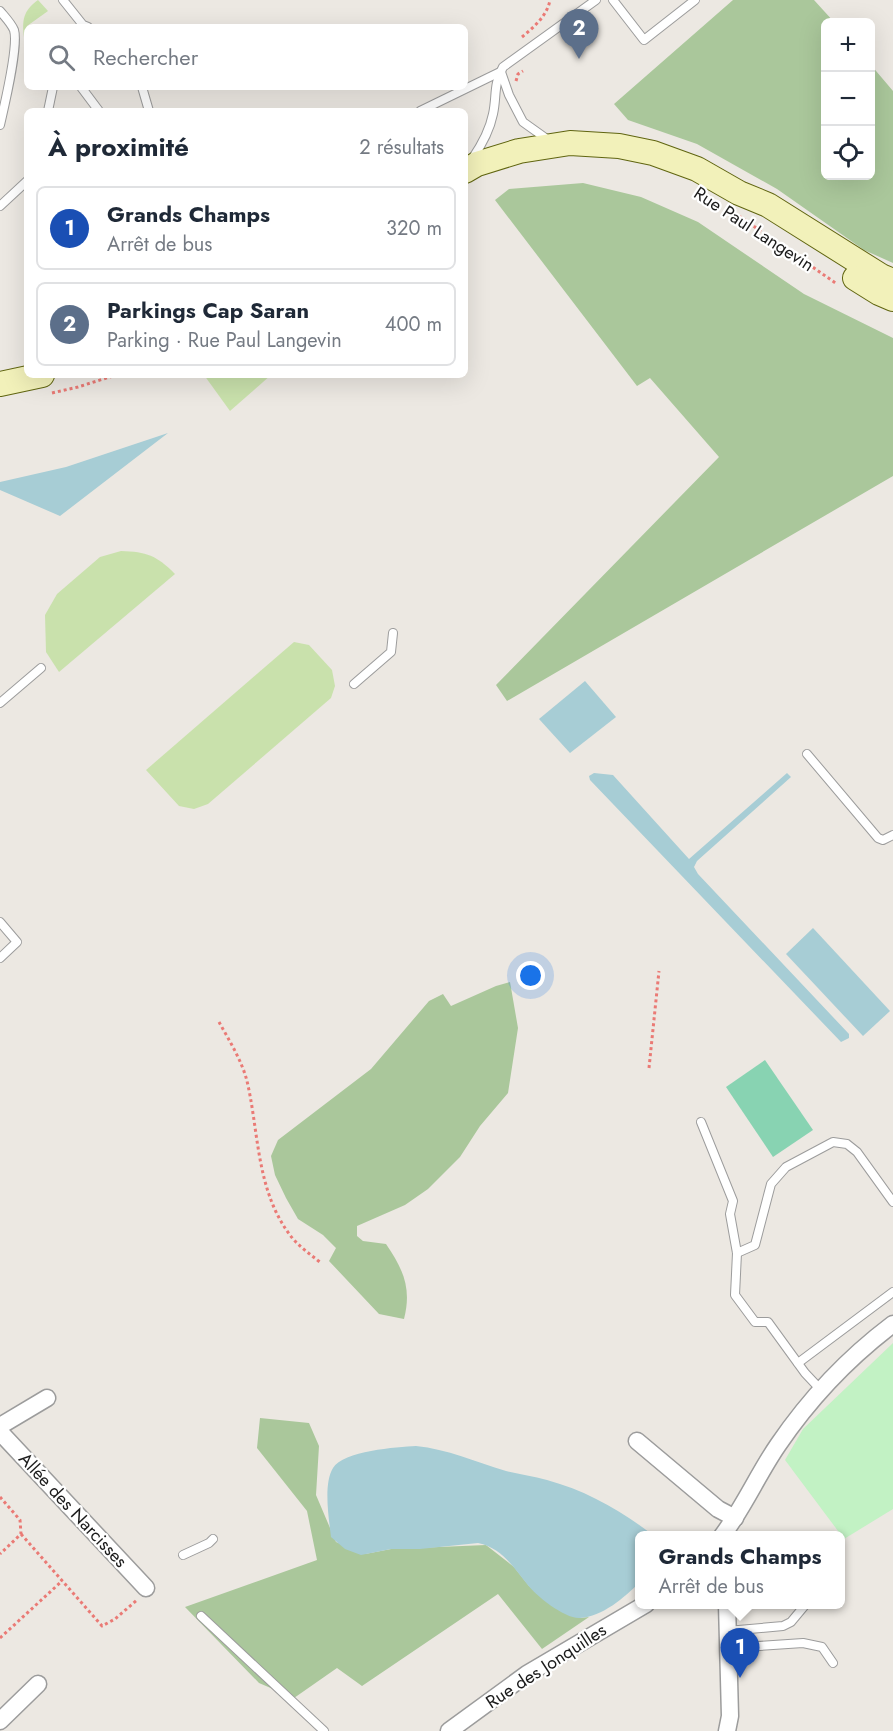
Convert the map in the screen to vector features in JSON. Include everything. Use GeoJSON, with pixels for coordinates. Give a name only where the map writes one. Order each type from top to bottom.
{"type":"FeatureCollection","features":[{"type":"Feature","properties":{"kind":"main road","name":"Rue Paul Langevin"},"geometry":{"type":"LineString","coordinates":[[468,168],[519,151],[570,143],[619,146],[653,153],[698,169],[736,202],[767,216],[833,263],[879,293],[893,299]]}},
{"type":"Feature","properties":{"kind":"main road","name":"Rue Paul Langevin"},"geometry":{"type":"LineString","coordinates":[[736,202],[768,205],[881,276],[893,281]]}},
{"type":"Feature","properties":{"kind":"main road"},"geometry":{"type":"LineString","coordinates":[[0,384],[44,384]]}},
{"type":"Feature","properties":{"kind":"street"},"geometry":{"type":"LineString","coordinates":[[726,1531],[778,1445],[821,1390],[857,1353],[893,1324]]}},
{"type":"Feature","properties":{"kind":"street"},"geometry":{"type":"LineString","coordinates":[[0,1426],[47,1398]]}},
{"type":"Feature","properties":{"kind":"street","name":"Allée des Narcisses"},"geometry":{"type":"LineString","coordinates":[[0,1432],[146,1588]]}},
{"type":"Feature","properties":{"kind":"street"},"geometry":{"type":"LineString","coordinates":[[637,1441],[718,1509],[735,1518]]}},
{"type":"Feature","properties":{"kind":"street"},"geometry":{"type":"LineString","coordinates":[[734,1531],[735,1518]]}},
{"type":"Feature","properties":{"kind":"street","name":"Rue des Jonquilles"},"geometry":{"type":"LineString","coordinates":[[449,1731],[527,1674],[639,1609]]}},
{"type":"Feature","properties":{"kind":"street"},"geometry":{"type":"LineString","coordinates":[[720,1609],[728,1626],[730,1716],[727,1731]]}},
{"type":"Feature","properties":{"kind":"street"},"geometry":{"type":"LineString","coordinates":[[0,1721],[38,1684]]}},
{"type":"Feature","properties":{"kind":"lane"},"geometry":{"type":"LineString","coordinates":[[63,0],[82,24]]}},
{"type":"Feature","properties":{"kind":"lane"},"geometry":{"type":"LineString","coordinates":[[468,165],[478,150],[493,115],[496,81],[506,64],[596,0]]}},
{"type":"Feature","properties":{"kind":"lane"},"geometry":{"type":"LineString","coordinates":[[613,0],[644,40],[695,0]]}},
{"type":"Feature","properties":{"kind":"lane"},"geometry":{"type":"LineString","coordinates":[[0,11],[14,31],[15,40],[8,92],[0,124]]}},
{"type":"Feature","properties":{"kind":"lane"},"geometry":{"type":"LineString","coordinates":[[468,88],[501,72]]}},
{"type":"Feature","properties":{"kind":"lane"},"geometry":{"type":"LineString","coordinates":[[501,72],[509,96],[523,122],[556,146]]}},
{"type":"Feature","properties":{"kind":"lane"},"geometry":{"type":"LineString","coordinates":[[48,108],[52,90]]}},
{"type":"Feature","properties":{"kind":"lane"},"geometry":{"type":"LineString","coordinates":[[83,90],[97,108]]}},
{"type":"Feature","properties":{"kind":"lane"},"geometry":{"type":"LineString","coordinates":[[143,90],[148,108]]}},
{"type":"Feature","properties":{"kind":"lane"},"geometry":{"type":"LineString","coordinates":[[426,108],[464,90]]}},
{"type":"Feature","properties":{"kind":"lane"},"geometry":{"type":"LineString","coordinates":[[0,206],[24,184]]}},
{"type":"Feature","properties":{"kind":"lane"},"geometry":{"type":"LineString","coordinates":[[354,684],[391,652],[393,633]]}},
{"type":"Feature","properties":{"kind":"lane"},"geometry":{"type":"LineString","coordinates":[[0,703],[41,668]]}},
{"type":"Feature","properties":{"kind":"lane"},"geometry":{"type":"LineString","coordinates":[[807,754],[878,838],[883,840],[893,835]]}},
{"type":"Feature","properties":{"kind":"lane"},"geometry":{"type":"LineString","coordinates":[[0,922],[17,942],[0,957]]}},
{"type":"Feature","properties":{"kind":"lane"},"geometry":{"type":"LineString","coordinates":[[701,1122],[733,1201],[730,1214],[737,1253],[735,1295],[755,1322],[768,1322],[821,1390]]}},
{"type":"Feature","properties":{"kind":"lane"},"geometry":{"type":"LineString","coordinates":[[737,1253],[755,1245],[771,1184],[786,1167],[832,1142],[847,1144],[857,1152],[893,1202]]}},
{"type":"Feature","properties":{"kind":"lane"},"geometry":{"type":"LineString","coordinates":[[798,1363],[893,1292]]}},
{"type":"Feature","properties":{"kind":"lane"},"geometry":{"type":"LineString","coordinates":[[183,1555],[213,1539]]}},
{"type":"Feature","properties":{"kind":"lane"},"geometry":{"type":"LineString","coordinates":[[728,1626],[783,1626],[791,1622],[802,1609]]}},
{"type":"Feature","properties":{"kind":"lane"},"geometry":{"type":"LineString","coordinates":[[201,1616],[324,1731]]}},
{"type":"Feature","properties":{"kind":"lane"},"geometry":{"type":"LineString","coordinates":[[728,1626],[822,1647],[833,1663]]}},
{"type":"Feature","properties":{"kind":"path"},"geometry":{"type":"LineString","coordinates":[[516,42],[538,23],[549,6],[550,0]]}},
{"type":"Feature","properties":{"kind":"path","name":"Rue Paul Langevin"},"geometry":{"type":"LineString","coordinates":[[736,202],[841,287]]}},
{"type":"Feature","properties":{"kind":"path"},"geometry":{"type":"LineString","coordinates":[[44,384],[78,387],[106,378]]}},
{"type":"Feature","properties":{"kind":"path"},"geometry":{"type":"LineString","coordinates":[[649,1068],[658,971]]}},
{"type":"Feature","properties":{"kind":"path"},"geometry":{"type":"LineString","coordinates":[[219,1022],[246,1078],[263,1176],[269,1196],[289,1234],[321,1263]]}},
{"type":"Feature","properties":{"kind":"path"},"geometry":{"type":"LineString","coordinates":[[0,1497],[21,1520],[21,1534],[102,1626],[115,1619],[148,1591],[146,1588]]}},
{"type":"Feature","properties":{"kind":"path"},"geometry":{"type":"LineString","coordinates":[[0,1554],[21,1534]]}},
{"type":"Feature","properties":{"kind":"path"},"geometry":{"type":"LineString","coordinates":[[0,1638],[62,1581]]}},
{"type":"Feature","properties":{"kind":"green space"},"geometry":{"type":"Polygon","coordinates":[[[38,0],[48,11],[30,24],[24,24],[24,37],[23,26],[29,8],[38,0]]]}},
{"type":"Feature","properties":{"kind":"green space"},"geometry":{"type":"Polygon","coordinates":[[[733,0],[814,0],[830,18],[821,18],[821,180],[875,180],[875,70],[893,91],[893,263],[864,250],[777,189],[697,144],[628,120],[614,104],[733,0]]]}},
{"type":"Feature","properties":{"kind":"green space"},"geometry":{"type":"Polygon","coordinates":[[[583,183],[641,197],[698,222],[804,294],[893,338],[893,476],[507,701],[496,685],[719,457],[650,378],[637,386],[495,200],[509,189],[583,183]]]}},
{"type":"Feature","properties":{"kind":"green space"},"geometry":{"type":"Polygon","coordinates":[[[206,378],[268,378],[230,411],[206,378]]]}},
{"type":"Feature","properties":{"kind":"green space"},"geometry":{"type":"Polygon","coordinates":[[[121,551],[138,552],[151,556],[175,574],[59,672],[46,652],[45,615],[57,594],[100,557],[121,551]]]}},
{"type":"Feature","properties":{"kind":"green space"},"geometry":{"type":"Polygon","coordinates":[[[294,642],[309,645],[332,670],[335,686],[331,698],[208,804],[194,809],[179,806],[146,770],[294,642]]]}},
{"type":"Feature","properties":{"kind":"green space"},"geometry":{"type":"Polygon","coordinates":[[[510,982],[518,1028],[508,1093],[480,1126],[460,1157],[428,1189],[405,1205],[357,1226],[357,1236],[363,1241],[386,1244],[404,1279],[407,1298],[404,1319],[379,1314],[329,1261],[336,1248],[323,1235],[298,1219],[275,1175],[271,1156],[278,1140],[371,1069],[429,1001],[443,994],[451,1006],[510,982]]]}},
{"type":"Feature","properties":{"kind":"green space"},"geometry":{"type":"Polygon","coordinates":[[[765,1060],[813,1130],[773,1157],[726,1087],[765,1060]]]}},
{"type":"Feature","properties":{"kind":"green space"},"geometry":{"type":"Polygon","coordinates":[[[893,1343],[893,1509],[845,1538],[845,1531],[838,1531],[785,1460],[803,1429],[893,1343]]]}},
{"type":"Feature","properties":{"kind":"green space"},"geometry":{"type":"Polygon","coordinates":[[[260,1418],[309,1423],[319,1446],[316,1495],[336,1542],[365,1554],[391,1549],[486,1545],[514,1567],[529,1586],[580,1618],[589,1617],[542,1649],[498,1594],[362,1686],[337,1668],[294,1698],[259,1683],[185,1607],[317,1560],[307,1511],[257,1448],[260,1418]]]}},
{"type":"Feature","properties":{"kind":"water"},"geometry":{"type":"Polygon","coordinates":[[[168,433],[60,516],[0,490],[0,482],[66,467],[168,433]]]}},
{"type":"Feature","properties":{"kind":"water"},"geometry":{"type":"Polygon","coordinates":[[[585,681],[616,717],[570,753],[539,719],[585,681]]]}},
{"type":"Feature","properties":{"kind":"water"},"geometry":{"type":"Polygon","coordinates":[[[594,773],[613,775],[689,859],[787,773],[791,777],[697,861],[694,867],[698,874],[849,1034],[849,1038],[841,1042],[590,780],[589,776],[594,773]]]}},
{"type":"Feature","properties":{"kind":"water"},"geometry":{"type":"Polygon","coordinates":[[[813,928],[890,1011],[863,1036],[786,954],[813,928]]]}},
{"type":"Feature","properties":{"kind":"water"},"geometry":{"type":"Polygon","coordinates":[[[416,1446],[450,1453],[506,1471],[562,1484],[616,1510],[647,1531],[635,1531],[635,1587],[605,1610],[580,1618],[559,1611],[544,1600],[531,1589],[506,1559],[494,1549],[478,1543],[420,1549],[391,1549],[361,1555],[345,1549],[331,1537],[327,1492],[330,1475],[339,1462],[359,1454],[416,1446]]]}},
{"type":"Feature","properties":{"kind":"place","name":"Parkings Cap Saran"},"geometry":{"type":"Point","coordinates":[579,59]}},
{"type":"Feature","properties":{"kind":"place","name":"Grands Champs"},"geometry":{"type":"Point","coordinates":[740,1678]}}]}
